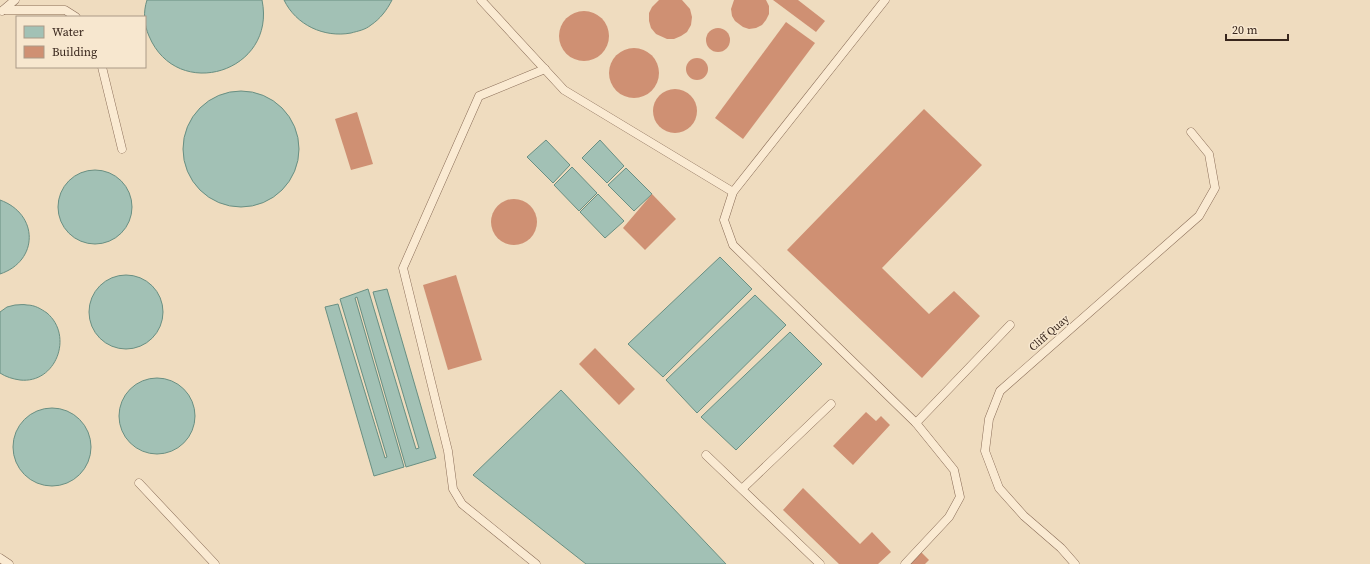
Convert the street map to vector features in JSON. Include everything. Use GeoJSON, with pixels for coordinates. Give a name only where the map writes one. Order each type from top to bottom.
{"type":"FeatureCollection","features":[{"type":"Feature","properties":{"kind":"lane"},"geometry":{"type":"LineString","coordinates":[[2,12],[15,0]]}},
{"type":"Feature","properties":{"kind":"lane"},"geometry":{"type":"LineString","coordinates":[[481,0],[564,90],[733,192]]}},
{"type":"Feature","properties":{"kind":"lane"},"geometry":{"type":"LineString","coordinates":[[885,0],[733,192],[724,220],[733,245],[916,423],[954,470],[960,497],[949,517],[905,564]]}},
{"type":"Feature","properties":{"kind":"lane"},"geometry":{"type":"LineString","coordinates":[[2,12],[65,10],[74,16]]}},
{"type":"Feature","properties":{"kind":"lane"},"geometry":{"type":"LineString","coordinates":[[102,68],[122,149]]}},
{"type":"Feature","properties":{"kind":"lane"},"geometry":{"type":"LineString","coordinates":[[536,564],[462,504],[453,489],[448,451],[403,268],[479,96],[545,69]]}},
{"type":"Feature","properties":{"kind":"lane","name":"Cliff Quay"},"geometry":{"type":"LineString","coordinates":[[1075,564],[1061,548],[1024,516],[999,488],[985,451],[989,419],[1000,391],[1199,216],[1216,188],[1209,154],[1191,132]]}},
{"type":"Feature","properties":{"kind":"lane"},"geometry":{"type":"LineString","coordinates":[[916,423],[1010,325]]}},
{"type":"Feature","properties":{"kind":"lane"},"geometry":{"type":"LineString","coordinates":[[742,489],[831,404]]}},
{"type":"Feature","properties":{"kind":"lane"},"geometry":{"type":"LineString","coordinates":[[706,455],[820,564]]}},
{"type":"Feature","properties":{"kind":"lane"},"geometry":{"type":"LineString","coordinates":[[139,482],[215,564]]}},
{"type":"Feature","properties":{"kind":"lane"},"geometry":{"type":"LineString","coordinates":[[0,558],[9,564]]}},
{"type":"Feature","properties":{"kind":"water"},"geometry":{"type":"Polygon","coordinates":[[[147,0],[262,0],[263,25],[255,45],[240,61],[222,70],[201,73],[181,69],[163,57],[149,36],[146,27],[145,9],[147,0]]]}},
{"type":"Feature","properties":{"kind":"water"},"geometry":{"type":"Polygon","coordinates":[[[284,0],[392,0],[383,14],[369,27],[351,33],[341,34],[321,31],[303,23],[289,9],[284,0]]]}},
{"type":"Feature","properties":{"kind":"water"},"geometry":{"type":"Polygon","coordinates":[[[241,91],[263,95],[273,100],[282,108],[290,117],[295,127],[299,149],[295,171],[290,181],[282,190],[273,198],[263,203],[241,207],[219,203],[209,198],[200,190],[192,181],[187,171],[183,149],[187,127],[192,117],[200,108],[209,100],[219,95],[241,91]]]}},
{"type":"Feature","properties":{"kind":"water"},"geometry":{"type":"Polygon","coordinates":[[[546,140],[570,165],[553,183],[527,157],[546,140]]]}},
{"type":"Feature","properties":{"kind":"water"},"geometry":{"type":"Polygon","coordinates":[[[600,140],[624,166],[607,183],[582,158],[600,140]]]}},
{"type":"Feature","properties":{"kind":"water"},"geometry":{"type":"Polygon","coordinates":[[[572,167],[597,193],[579,211],[554,185],[572,167]]]}},
{"type":"Feature","properties":{"kind":"water"},"geometry":{"type":"Polygon","coordinates":[[[626,168],[652,194],[634,211],[608,185],[626,168]]]}},
{"type":"Feature","properties":{"kind":"water"},"geometry":{"type":"Polygon","coordinates":[[[95,170],[116,176],[126,186],[132,207],[126,228],[116,238],[95,244],[74,238],[64,228],[58,207],[64,186],[74,176],[95,170]]]}},
{"type":"Feature","properties":{"kind":"water"},"geometry":{"type":"Polygon","coordinates":[[[598,194],[624,221],[605,238],[580,212],[598,194]]]}},
{"type":"Feature","properties":{"kind":"water"},"geometry":{"type":"Polygon","coordinates":[[[0,200],[13,207],[22,216],[27,226],[29,237],[27,249],[22,259],[13,268],[0,274],[0,200]]]}},
{"type":"Feature","properties":{"kind":"water"},"geometry":{"type":"Polygon","coordinates":[[[720,257],[752,289],[663,377],[628,344],[720,257]]]}},
{"type":"Feature","properties":{"kind":"water"},"geometry":{"type":"Polygon","coordinates":[[[119,275],[133,275],[147,281],[157,291],[163,305],[161,326],[157,333],[147,343],[133,349],[119,349],[105,343],[95,333],[89,319],[89,305],[95,291],[105,281],[119,275]]]}},
{"type":"Feature","properties":{"kind":"water"},"geometry":{"type":"Polygon","coordinates":[[[368,289],[416,449],[419,448],[373,292],[387,289],[436,458],[406,467],[357,297],[355,298],[404,467],[374,476],[325,307],[338,304],[385,458],[387,457],[340,299],[368,289]]]}},
{"type":"Feature","properties":{"kind":"water"},"geometry":{"type":"Polygon","coordinates":[[[755,295],[786,325],[697,413],[666,380],[755,295]]]}},
{"type":"Feature","properties":{"kind":"water"},"geometry":{"type":"Polygon","coordinates":[[[15,305],[33,306],[47,313],[55,323],[59,334],[60,345],[57,357],[51,367],[43,374],[33,379],[17,380],[0,373],[0,312],[7,307],[15,305]]]}},
{"type":"Feature","properties":{"kind":"water"},"geometry":{"type":"Polygon","coordinates":[[[790,332],[822,364],[736,450],[701,417],[790,332]]]}},
{"type":"Feature","properties":{"kind":"water"},"geometry":{"type":"Polygon","coordinates":[[[157,378],[172,381],[184,389],[192,401],[195,416],[192,431],[184,443],[172,451],[157,454],[142,451],[130,443],[122,431],[119,416],[122,401],[130,389],[142,381],[157,378]]]}},
{"type":"Feature","properties":{"kind":"water"},"geometry":{"type":"Polygon","coordinates":[[[561,390],[726,564],[586,564],[473,475],[561,390]]]}},
{"type":"Feature","properties":{"kind":"water"},"geometry":{"type":"Polygon","coordinates":[[[52,408],[67,411],[74,415],[84,425],[88,432],[91,447],[88,462],[84,469],[74,479],[67,483],[52,486],[37,483],[30,479],[20,469],[16,462],[13,447],[16,432],[20,425],[30,415],[37,411],[52,408]]]}},
{"type":"Feature","properties":{"kind":"building"},"geometry":{"type":"Polygon","coordinates":[[[659,0],[682,0],[690,9],[692,17],[691,25],[687,32],[674,39],[667,39],[656,34],[651,28],[649,13],[652,7],[659,0]]]}},
{"type":"Feature","properties":{"kind":"building"},"geometry":{"type":"Polygon","coordinates":[[[734,0],[766,0],[769,6],[769,14],[766,20],[762,25],[756,28],[749,29],[743,27],[735,21],[732,16],[731,9],[734,0]]]}},
{"type":"Feature","properties":{"kind":"building"},"geometry":{"type":"Polygon","coordinates":[[[773,0],[798,0],[825,21],[816,32],[773,0]]]}},
{"type":"Feature","properties":{"kind":"building"},"geometry":{"type":"Polygon","coordinates":[[[584,11],[593,13],[604,22],[609,36],[607,45],[598,56],[584,61],[575,59],[564,50],[559,36],[561,27],[570,16],[584,11]]]}},
{"type":"Feature","properties":{"kind":"building"},"geometry":{"type":"Polygon","coordinates":[[[786,22],[815,43],[743,139],[715,118],[786,22]]]}},
{"type":"Feature","properties":{"kind":"building"},"geometry":{"type":"Polygon","coordinates":[[[718,28],[727,31],[730,40],[727,49],[718,52],[709,49],[706,40],[709,31],[718,28]]]}},
{"type":"Feature","properties":{"kind":"building"},"geometry":{"type":"Polygon","coordinates":[[[634,48],[648,52],[655,59],[659,73],[655,87],[648,94],[634,98],[620,94],[613,87],[609,73],[613,59],[620,52],[634,48]]]}},
{"type":"Feature","properties":{"kind":"building"},"geometry":{"type":"Polygon","coordinates":[[[697,58],[705,61],[708,69],[705,77],[697,80],[689,77],[686,69],[689,61],[697,58]]]}},
{"type":"Feature","properties":{"kind":"building"},"geometry":{"type":"Polygon","coordinates":[[[671,89],[679,89],[684,90],[691,95],[696,102],[696,120],[691,127],[684,132],[671,133],[663,130],[656,123],[653,115],[653,107],[656,99],[663,92],[671,89]]]}},
{"type":"Feature","properties":{"kind":"building"},"geometry":{"type":"Polygon","coordinates":[[[924,109],[982,165],[882,268],[929,314],[954,291],[980,316],[922,378],[787,250],[924,109]]]}},
{"type":"Feature","properties":{"kind":"building"},"geometry":{"type":"Polygon","coordinates":[[[357,112],[373,164],[351,170],[335,119],[357,112]]]}},
{"type":"Feature","properties":{"kind":"building"},"geometry":{"type":"Polygon","coordinates":[[[652,194],[676,219],[645,250],[623,228],[652,194]]]}},
{"type":"Feature","properties":{"kind":"building"},"geometry":{"type":"Polygon","coordinates":[[[519,199],[523,200],[533,209],[536,213],[536,231],[527,241],[519,245],[509,245],[501,241],[492,231],[491,217],[495,209],[505,200],[519,199]]]}},
{"type":"Feature","properties":{"kind":"building"},"geometry":{"type":"Polygon","coordinates":[[[456,275],[482,360],[448,370],[423,285],[456,275]]]}},
{"type":"Feature","properties":{"kind":"building"},"geometry":{"type":"Polygon","coordinates":[[[595,348],[635,389],[619,405],[579,364],[595,348]]]}},
{"type":"Feature","properties":{"kind":"building"},"geometry":{"type":"Polygon","coordinates":[[[866,412],[876,421],[881,416],[890,425],[853,465],[833,446],[866,412]]]}},
{"type":"Feature","properties":{"kind":"building"},"geometry":{"type":"Polygon","coordinates":[[[803,488],[860,544],[872,532],[891,552],[878,564],[839,564],[783,510],[803,488]]]}},
{"type":"Feature","properties":{"kind":"building"},"geometry":{"type":"Polygon","coordinates":[[[921,552],[929,560],[925,564],[908,564],[921,552]]]}}]}
